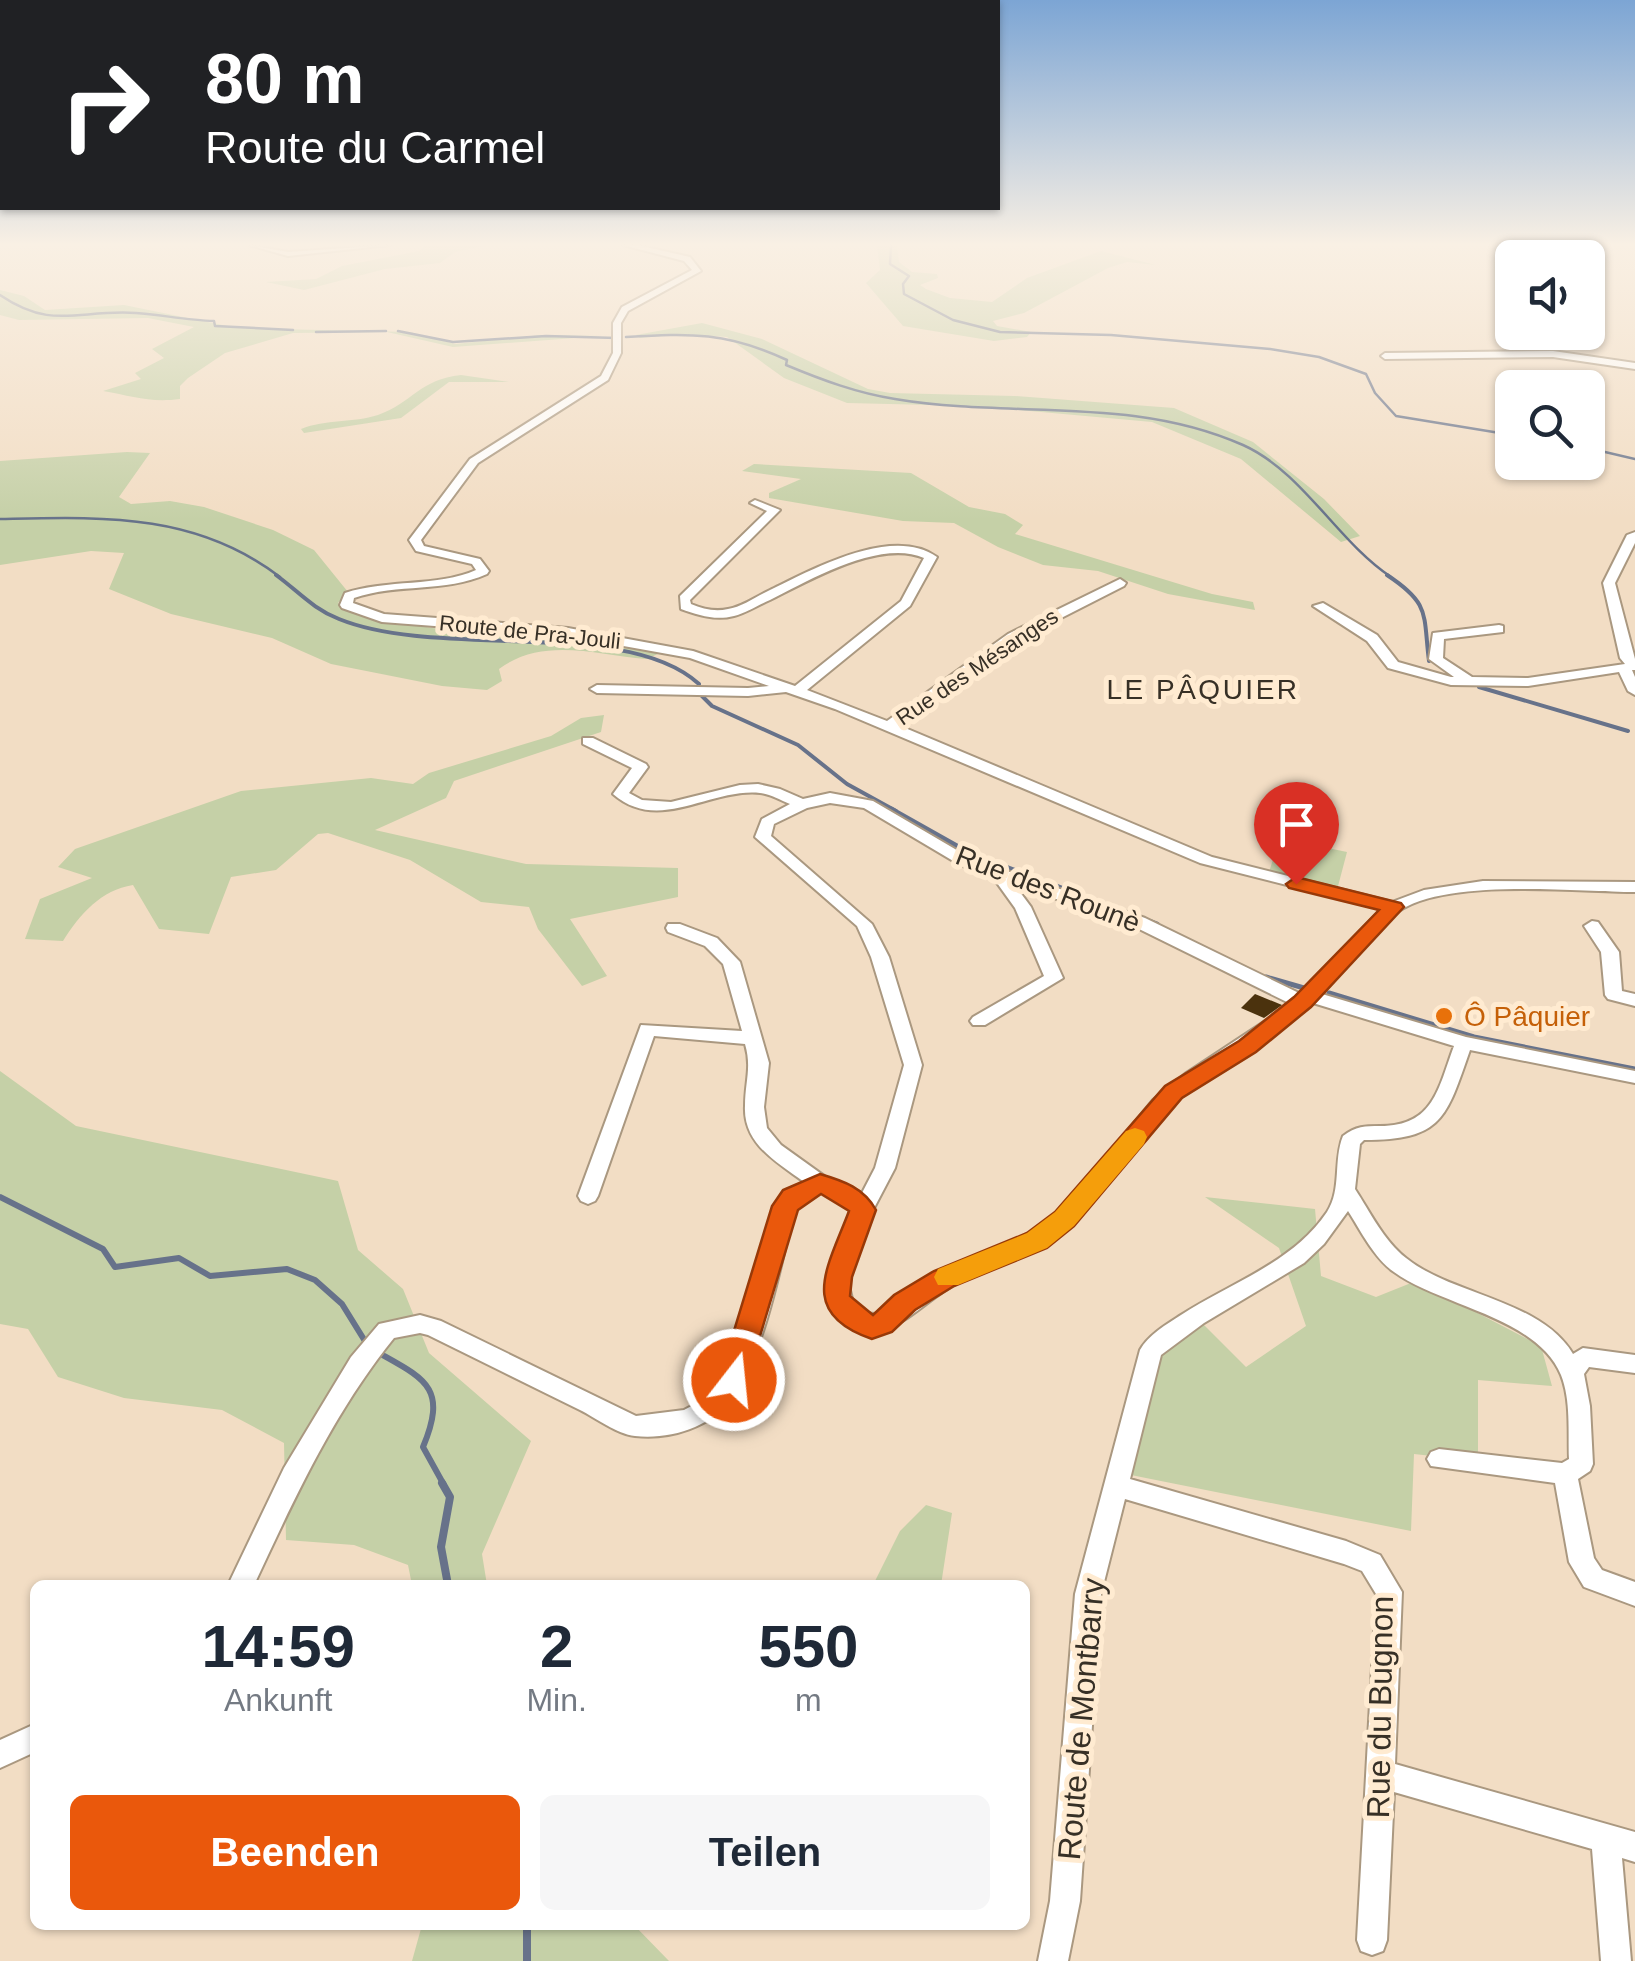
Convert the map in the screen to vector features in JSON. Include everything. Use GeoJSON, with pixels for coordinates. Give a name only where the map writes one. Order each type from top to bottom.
{"type":"FeatureCollection","features":[{"type":"Feature","properties":{"kind":"street","name":"Route de Pra-Jouli"},"geometry":{"type":"LineString","coordinates":[[620,337],[618,353],[605,378],[474,460],[415,540],[420,550],[476,561],[483,571],[465,578],[377,586],[344,602],[353,610],[382,618],[568,632],[681,653],[794,688],[1206,860],[1393,907]]}},
{"type":"Feature","properties":{"kind":"street"},"geometry":{"type":"LineString","coordinates":[[1385,356],[1553,354],[1635,366]]}},
{"type":"Feature","properties":{"kind":"street"},"geometry":{"type":"LineString","coordinates":[[598,689],[748,692],[794,688],[906,603],[931,557],[911,546],[880,548],[732,613],[706,614],[685,606],[684,599],[774,510],[755,503]]}},
{"type":"Feature","properties":{"kind":"street"},"geometry":{"type":"LineString","coordinates":[[1633,535],[1609,584],[1635,691]]}},
{"type":"Feature","properties":{"kind":"street","name":"Rue des Mésanges"},"geometry":{"type":"LineString","coordinates":[[888,726],[1013,637],[1120,583]]}},
{"type":"Feature","properties":{"kind":"street"},"geometry":{"type":"LineString","coordinates":[[1319,606],[1372,638],[1393,665],[1420,674],[1469,681],[1528,682],[1630,667]]}},
{"type":"Feature","properties":{"kind":"street"},"geometry":{"type":"LineString","coordinates":[[1469,681],[1436,659],[1438,636],[1500,629]]}},
{"type":"Feature","properties":{"kind":"street"},"geometry":{"type":"LineString","coordinates":[[588,741],[628,757],[640,767],[620,794],[626,798],[660,807],[682,807],[730,791],[760,788],[802,804]]}},
{"type":"Feature","properties":{"kind":"street","name":"Rue des Rounè"},"geometry":{"type":"LineString","coordinates":[[802,804],[830,798],[868,804],[966,862],[1139,922],[1306,999],[1464,1043],[1635,1077]]}},
{"type":"Feature","properties":{"kind":"street"},"geometry":{"type":"LineString","coordinates":[[802,804],[767,822],[764,838],[864,924],[880,956],[913,1065],[885,1168],[863,1210],[838,1277],[836,1296],[843,1310],[872,1327],[944,1279],[1037,1240],[1064,1219],[1174,1092],[1248,1047],[1306,999],[1393,907],[1446,890],[1635,887]]}},
{"type":"Feature","properties":{"kind":"street"},"geometry":{"type":"LineString","coordinates":[[978,1021],[1054,978],[1023,906],[998,874]]}},
{"type":"Feature","properties":{"kind":"street"},"geometry":{"type":"LineString","coordinates":[[1592,926],[1610,952],[1614,994],[1635,1000]]}},
{"type":"Feature","properties":{"kind":"street"},"geometry":{"type":"LineString","coordinates":[[674,928],[711,942],[731,962],[760,1062],[754,1107],[757,1130],[774,1150],[820,1183],[852,1197],[863,1210]]}},
{"type":"Feature","properties":{"kind":"street"},"geometry":{"type":"LineString","coordinates":[[588,1196],[646,1028],[750,1038]]}},
{"type":"Feature","properties":{"kind":"street"},"geometry":{"type":"LineString","coordinates":[[1439,1459],[1565,1474],[1582,1464],[1572,1374],[1543,1338],[1396,1263],[1346,1191],[1350,1142],[1360,1132],[1419,1131],[1434,1120],[1464,1043]]}},
{"type":"Feature","properties":{"kind":"street"},"geometry":{"type":"LineString","coordinates":[[243,1580],[294,1475],[378,1336],[401,1326],[420,1324],[634,1426],[662,1426],[691,1418],[708,1409],[734,1380],[785,1206],[793,1197],[820,1183]]}},
{"type":"Feature","properties":{"kind":"street","name":"Route de Montbarry"},"geometry":{"type":"LineString","coordinates":[[1053,1961],[1065,1902],[1088,1594],[1151,1350],[1178,1324],[1282,1267],[1334,1219],[1346,1191]]}},
{"type":"Feature","properties":{"kind":"street"},"geometry":{"type":"LineString","coordinates":[[1572,1374],[1583,1357],[1635,1364]]}},
{"type":"Feature","properties":{"kind":"street"},"geometry":{"type":"LineString","coordinates":[[1565,1474],[1582,1562],[1593,1579],[1635,1594]]}},
{"type":"Feature","properties":{"kind":"street","name":"Rue du Bugnon"},"geometry":{"type":"LineString","coordinates":[[1116,1486],[1371,1563],[1389,1592],[1372,1940]]}},
{"type":"Feature","properties":{"kind":"street"},"geometry":{"type":"LineString","coordinates":[[0,1754],[30,1740]]}},
{"type":"Feature","properties":{"kind":"street"},"geometry":{"type":"LineString","coordinates":[[1382,1775],[1620,1843],[1616,1961]]}},
{"type":"Feature","properties":{"kind":"green space"},"geometry":{"type":"Polygon","coordinates":[[[176,337],[281,337],[225,353],[180,386],[180,399],[150,400],[103,391],[141,379],[135,373],[164,358],[152,349],[176,337]]]}},
{"type":"Feature","properties":{"kind":"green space"},"geometry":{"type":"Polygon","coordinates":[[[407,337],[427,337],[455,344],[527,337],[595,337],[453,347],[407,337]]]}},
{"type":"Feature","properties":{"kind":"green space"},"geometry":{"type":"Polygon","coordinates":[[[720,337],[762,339],[868,389],[890,393],[1015,396],[1174,408],[1253,442],[1324,499],[1360,536],[1341,542],[1241,459],[1152,422],[973,406],[847,403],[784,378],[727,337],[720,337]]]}},
{"type":"Feature","properties":{"kind":"green space"},"geometry":{"type":"Polygon","coordinates":[[[967,337],[1027,337],[1027,337],[994,341],[967,337]]]}},
{"type":"Feature","properties":{"kind":"green space"},"geometry":{"type":"Polygon","coordinates":[[[461,375],[509,382],[449,382],[401,418],[304,433],[301,429],[378,415],[436,381],[461,375]]]}},
{"type":"Feature","properties":{"kind":"green space"},"geometry":{"type":"Polygon","coordinates":[[[150,453],[119,497],[131,504],[170,501],[204,507],[273,530],[314,550],[348,592],[338,603],[357,615],[432,628],[642,646],[658,654],[646,659],[552,650],[516,659],[499,669],[502,681],[487,690],[442,686],[331,664],[272,638],[171,614],[109,589],[124,553],[91,551],[0,565],[0,461],[150,453]]]}},
{"type":"Feature","properties":{"kind":"green space"},"geometry":{"type":"Polygon","coordinates":[[[754,464],[911,473],[969,507],[1005,514],[1023,525],[1015,534],[1212,594],[1253,602],[1255,610],[1168,594],[1098,571],[1043,565],[954,523],[903,521],[769,498],[769,493],[801,479],[742,471],[754,464]]]}},
{"type":"Feature","properties":{"kind":"green space"},"geometry":{"type":"Polygon","coordinates":[[[604,715],[601,732],[454,781],[446,798],[375,830],[526,864],[678,868],[678,897],[570,919],[607,976],[582,986],[538,929],[529,907],[481,902],[410,860],[328,833],[318,834],[276,870],[231,877],[209,934],[159,929],[133,885],[111,892],[92,905],[63,941],[25,939],[40,899],[92,878],[58,867],[75,849],[241,791],[371,778],[413,784],[429,773],[551,736],[581,718],[604,715]]]}},
{"type":"Feature","properties":{"kind":"green space"},"geometry":{"type":"Polygon","coordinates":[[[1280,838],[1347,852],[1337,890],[1268,875],[1280,838]]]}},
{"type":"Feature","properties":{"kind":"green space"},"geometry":{"type":"Polygon","coordinates":[[[0,1071],[76,1126],[338,1181],[358,1250],[403,1289],[429,1353],[531,1441],[482,1554],[486,1580],[411,1580],[408,1565],[354,1545],[286,1540],[284,1443],[222,1410],[124,1398],[58,1377],[28,1329],[0,1324],[0,1071]]]}},
{"type":"Feature","properties":{"kind":"green space"},"geometry":{"type":"Polygon","coordinates":[[[1205,1197],[1315,1209],[1321,1276],[1376,1297],[1416,1281],[1541,1346],[1552,1386],[1478,1380],[1478,1461],[1414,1454],[1411,1531],[1126,1474],[1160,1354],[1203,1324],[1246,1367],[1306,1326],[1279,1248],[1205,1197]]]}},
{"type":"Feature","properties":{"kind":"green space"},"geometry":{"type":"Polygon","coordinates":[[[926,1505],[952,1513],[942,1580],[876,1580],[900,1531],[926,1505]]]}},
{"type":"Feature","properties":{"kind":"green space"},"geometry":{"type":"Polygon","coordinates":[[[421,1930],[639,1930],[669,1961],[412,1961],[421,1930]]]}},
{"type":"Feature","properties":{"kind":"building"},"geometry":{"type":"Polygon","coordinates":[[[1255,994],[1282,1005],[1264,1018],[1241,1008],[1255,994]]]}},
{"type":"Feature","properties":{"kind":"waterway"},"geometry":{"type":"LineString","coordinates":[[426,337],[453,342],[538,337]]}},
{"type":"Feature","properties":{"kind":"waterway"},"geometry":{"type":"LineString","coordinates":[[564,337],[617,338]]}},
{"type":"Feature","properties":{"kind":"waterway"},"geometry":{"type":"LineString","coordinates":[[626,337],[642,337]]}},
{"type":"Feature","properties":{"kind":"waterway"},"geometry":{"type":"LineString","coordinates":[[711,337],[766,351],[787,360],[786,365],[826,381],[895,399],[1115,414],[1201,429],[1243,445],[1284,472],[1354,545],[1391,577]]}},
{"type":"Feature","properties":{"kind":"waterway"},"geometry":{"type":"LineString","coordinates":[[1128,337],[1319,357],[1366,374],[1375,393],[1396,416],[1495,432]]}},
{"type":"Feature","properties":{"kind":"waterway"},"geometry":{"type":"LineString","coordinates":[[1605,452],[1635,459]]}},
{"type":"Feature","properties":{"kind":"waterway"},"geometry":{"type":"LineString","coordinates":[[0,519],[111,519],[181,530],[215,540],[280,577]]}},
{"type":"Feature","properties":{"kind":"waterway"},"geometry":{"type":"LineString","coordinates":[[276,575],[330,615],[380,631],[626,651],[667,664],[699,684]]}},
{"type":"Feature","properties":{"kind":"waterway"},"geometry":{"type":"LineString","coordinates":[[1387,575],[1411,594],[1422,611],[1429,661]]}},
{"type":"Feature","properties":{"kind":"waterway"},"geometry":{"type":"LineString","coordinates":[[1479,687],[1628,731]]}},
{"type":"Feature","properties":{"kind":"waterway"},"geometry":{"type":"LineString","coordinates":[[700,694],[712,706],[798,745],[847,784],[896,811]]}},
{"type":"Feature","properties":{"kind":"waterway"},"geometry":{"type":"LineString","coordinates":[[891,809],[971,854],[1157,924]]}},
{"type":"Feature","properties":{"kind":"waterway"},"geometry":{"type":"LineString","coordinates":[[1266,977],[1304,988]]}},
{"type":"Feature","properties":{"kind":"waterway"},"geometry":{"type":"LineString","coordinates":[[1329,993],[1474,1037],[1635,1069]]}},
{"type":"Feature","properties":{"kind":"waterway"},"geometry":{"type":"LineString","coordinates":[[0,1197],[103,1249],[115,1267],[179,1258],[210,1276],[287,1269],[315,1280],[342,1304],[368,1346]]}},
{"type":"Feature","properties":{"kind":"waterway"},"geometry":{"type":"LineString","coordinates":[[377,1352],[408,1370],[427,1387],[433,1411],[423,1447],[444,1485]]}},
{"type":"Feature","properties":{"kind":"waterway"},"geometry":{"type":"LineString","coordinates":[[442,1483],[450,1497],[441,1547],[447,1580]]}},
{"type":"Feature","properties":{"kind":"waterway"},"geometry":{"type":"LineString","coordinates":[[527,1930],[527,1961]]}},
{"type":"Feature","properties":{"kind":"slow traffic"},"geometry":{"type":"LineString","coordinates":[[948,1277],[1037,1240],[1064,1219],[1135,1137]]}},
{"type":"Feature","properties":{"kind":"place","name":"Ô Pâquier"},"geometry":{"type":"Point","coordinates":[1444,1016]}},
{"type":"Feature","properties":{"kind":"district","name":"LE PÂQUIER"},"geometry":{"type":"Point","coordinates":[1203,689]}},
{"type":"Feature","properties":{"kind":"route"},"geometry":{"type":"LineString","coordinates":[[734,1380],[785,1206],[793,1197],[820,1183],[852,1197],[863,1210],[838,1277],[836,1296],[843,1310],[858,1321],[872,1327],[882,1324],[904,1302],[944,1279],[1037,1240],[1064,1219],[1174,1092],[1248,1047],[1310,996],[1393,907],[1296,884]]}}]}
